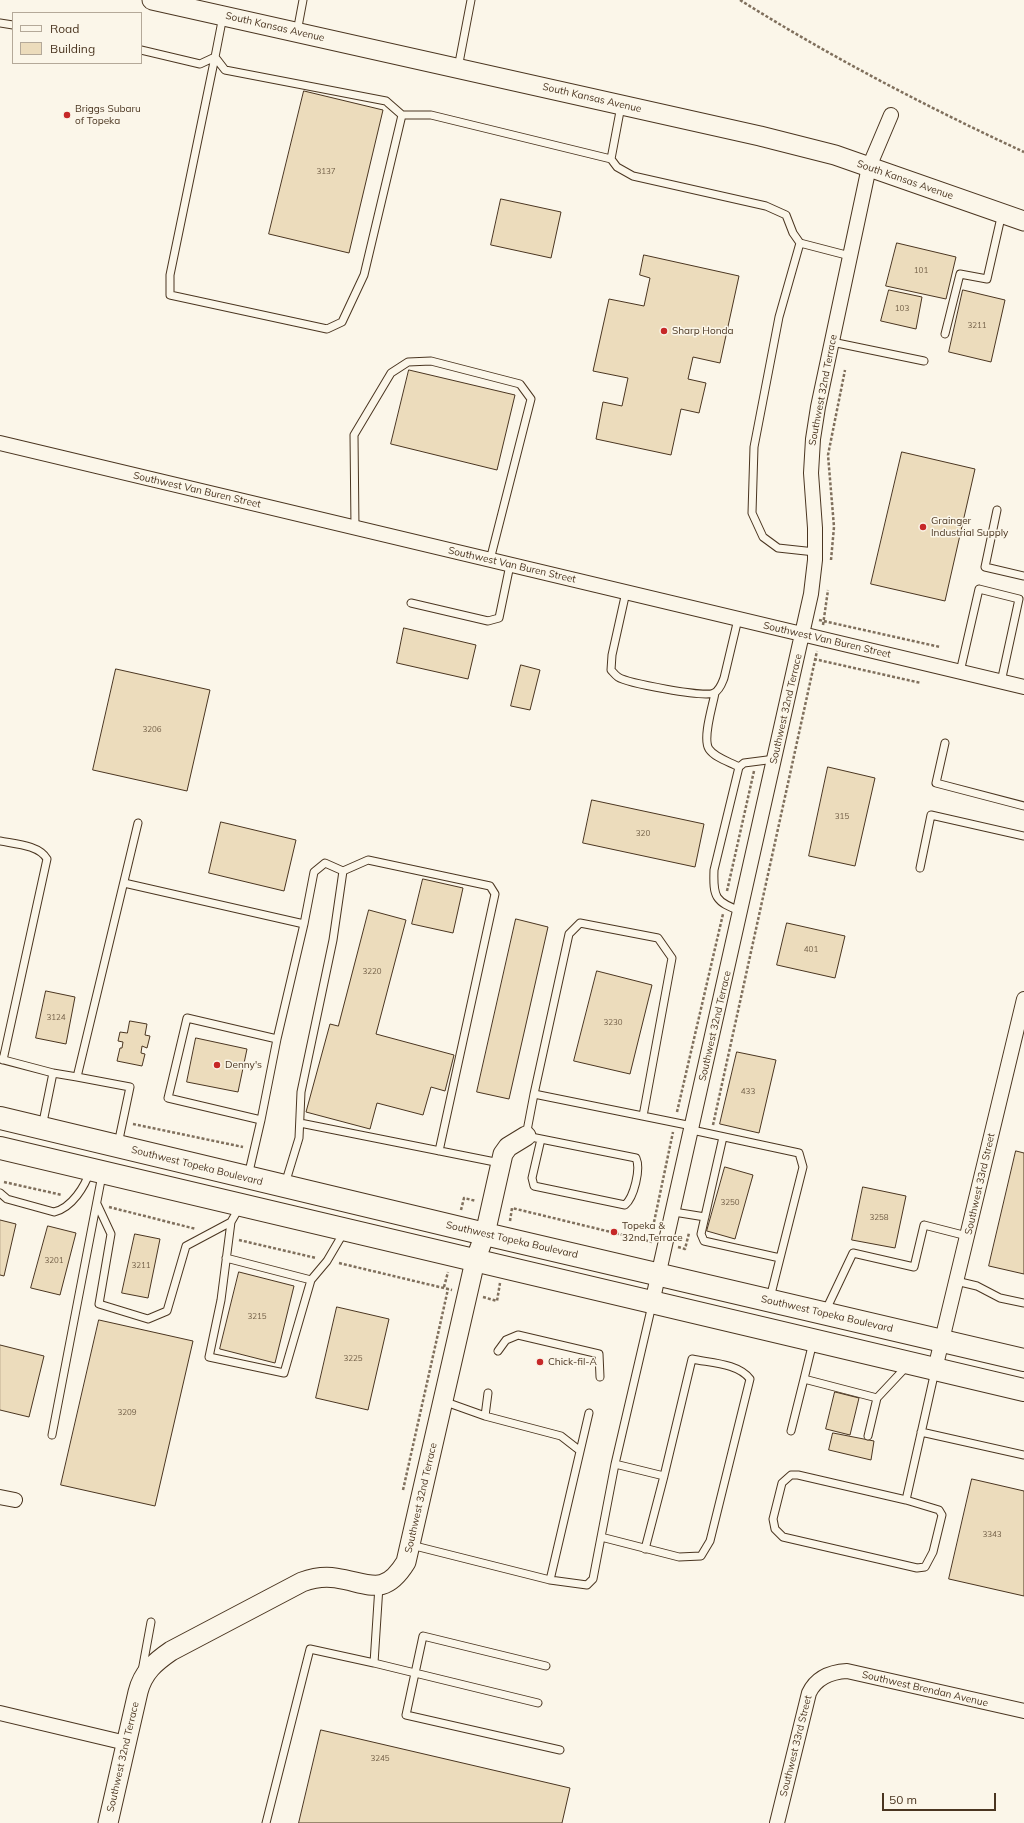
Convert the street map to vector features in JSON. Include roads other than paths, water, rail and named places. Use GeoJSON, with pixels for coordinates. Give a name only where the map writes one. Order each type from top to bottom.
{"type":"FeatureCollection","features":[{"type":"Feature","properties":{"kind":"main road","name":"Southwest Topeka Boulevard"},"geometry":{"type":"LineString","coordinates":[[0,1118],[284,1187],[1024,1360]]}},
{"type":"Feature","properties":{"kind":"main road"},"geometry":{"type":"LineString","coordinates":[[97,1172],[115,1146]]}},
{"type":"Feature","properties":{"kind":"main road"},"geometry":{"type":"LineString","coordinates":[[0,1148],[97,1172],[236,1213],[346,1229],[502,1268],[1024,1390]]}},
{"type":"Feature","properties":{"kind":"main road"},"geometry":{"type":"LineString","coordinates":[[236,1213],[247,1178]]}},
{"type":"Feature","properties":{"kind":"street","name":"South Kansas Avenue"},"geometry":{"type":"LineString","coordinates":[[152,0],[760,136],[835,155],[1024,221]]}},
{"type":"Feature","properties":{"kind":"street","name":"Southwest 32nd Terrace"},"geometry":{"type":"LineString","coordinates":[[652,1303],[674,1212],[807,617],[815,552],[815,528],[811,473],[813,439],[869,167],[891,115]]}},
{"type":"Feature","properties":{"kind":"street","name":"Southwest Van Buren Street"},"geometry":{"type":"LineString","coordinates":[[0,443],[1024,687]]}},
{"type":"Feature","properties":{"kind":"street","name":"Southwest 33rd Street"},"geometry":{"type":"LineString","coordinates":[[935,1369],[1024,999]]}},
{"type":"Feature","properties":{"kind":"street","name":"Southwest 32nd Terrace"},"geometry":{"type":"LineString","coordinates":[[108,1823],[141,1681],[147,1671],[171,1650],[302,1582],[316,1577],[327,1577],[361,1584],[379,1585],[393,1579],[400,1572],[406,1562],[411,1545],[475,1261],[485,1234],[503,1154],[508,1147],[534,1137]]}},
{"type":"Feature","properties":{"kind":"street"},"geometry":{"type":"LineString","coordinates":[[0,1497],[15,1500]]}},
{"type":"Feature","properties":{"kind":"street","name":"Southwest Brendan Avenue"},"geometry":{"type":"LineString","coordinates":[[826,1675],[836,1671],[847,1671],[1024,1711]]}},
{"type":"Feature","properties":{"kind":"street","name":"Southwest 33rd Street"},"geometry":{"type":"LineString","coordinates":[[777,1823],[808,1693],[818,1680],[826,1675]]}},
{"type":"Feature","properties":{"kind":"street"},"geometry":{"type":"LineString","coordinates":[[0,1713],[126,1743]]}},
{"type":"Feature","properties":{"kind":"lane"},"geometry":{"type":"LineString","coordinates":[[297,32],[303,0]]}},
{"type":"Feature","properties":{"kind":"lane"},"geometry":{"type":"LineString","coordinates":[[458,68],[471,0]]}},
{"type":"Feature","properties":{"kind":"lane"},"geometry":{"type":"LineString","coordinates":[[223,16],[170,275],[170,295],[327,329],[342,322],[364,275],[402,115]]}},
{"type":"Feature","properties":{"kind":"lane"},"geometry":{"type":"LineString","coordinates":[[0,23],[12,25]]}},
{"type":"Feature","properties":{"kind":"lane"},"geometry":{"type":"LineString","coordinates":[[142,50],[200,64],[215,57]]}},
{"type":"Feature","properties":{"kind":"lane"},"geometry":{"type":"LineString","coordinates":[[215,57],[225,70],[386,101],[402,115],[430,115],[611,159],[617,167],[633,176],[766,206],[786,215],[800,243],[779,318],[754,447],[752,513],[763,537],[778,548],[815,552]]}},
{"type":"Feature","properties":{"kind":"lane"},"geometry":{"type":"LineString","coordinates":[[611,159],[622,105]]}},
{"type":"Feature","properties":{"kind":"lane"},"geometry":{"type":"LineString","coordinates":[[945,334],[960,274],[987,279],[1002,213]]}},
{"type":"Feature","properties":{"kind":"lane"},"geometry":{"type":"LineString","coordinates":[[800,243],[850,256]]}},
{"type":"Feature","properties":{"kind":"lane"},"geometry":{"type":"LineString","coordinates":[[832,342],[924,361]]}},
{"type":"Feature","properties":{"kind":"lane"},"geometry":{"type":"LineString","coordinates":[[355,528],[354,435],[391,373],[408,362],[431,361],[520,384],[531,399],[490,560]]}},
{"type":"Feature","properties":{"kind":"lane"},"geometry":{"type":"LineString","coordinates":[[997,510],[985,567],[1024,576]]}},
{"type":"Feature","properties":{"kind":"lane"},"geometry":{"type":"LineString","coordinates":[[410,603],[488,621],[499,618],[510,565]]}},
{"type":"Feature","properties":{"kind":"lane"},"geometry":{"type":"LineString","coordinates":[[960,672],[979,589],[1019,599],[1001,682]]}},
{"type":"Feature","properties":{"kind":"lane"},"geometry":{"type":"LineString","coordinates":[[626,592],[612,655],[611,670],[618,677],[651,686],[698,694],[708,695],[715,693]]}},
{"type":"Feature","properties":{"kind":"lane"},"geometry":{"type":"LineString","coordinates":[[738,619],[724,678],[721,686],[715,693],[707,739],[709,748],[716,755],[739,767]]}},
{"type":"Feature","properties":{"kind":"lane"},"geometry":{"type":"LineString","coordinates":[[945,743],[936,784],[1024,806]]}},
{"type":"Feature","properties":{"kind":"lane"},"geometry":{"type":"LineString","coordinates":[[741,911],[724,906],[716,897],[714,887],[714,870],[739,767],[744,763],[775,759]]}},
{"type":"Feature","properties":{"kind":"lane"},"geometry":{"type":"LineString","coordinates":[[920,868],[931,815],[1024,836]]}},
{"type":"Feature","properties":{"kind":"lane"},"geometry":{"type":"LineString","coordinates":[[77,1077],[138,823]]}},
{"type":"Feature","properties":{"kind":"lane"},"geometry":{"type":"LineString","coordinates":[[0,841],[37,850],[44,855],[46,859],[2,1060],[53,1073],[130,1088],[115,1146]]}},
{"type":"Feature","properties":{"kind":"lane"},"geometry":{"type":"LineString","coordinates":[[247,1178],[304,924],[314,872],[325,863],[343,871],[368,860],[490,886],[495,894],[439,1151]]}},
{"type":"Feature","properties":{"kind":"lane"},"geometry":{"type":"LineString","coordinates":[[284,1187],[299,1138],[301,1092],[333,940],[343,871]]}},
{"type":"Feature","properties":{"kind":"lane"},"geometry":{"type":"LineString","coordinates":[[124,883],[304,924]]}},
{"type":"Feature","properties":{"kind":"lane"},"geometry":{"type":"LineString","coordinates":[[534,1137],[636,1158],[639,1164],[631,1199],[625,1205],[534,1186],[532,1178],[534,1094],[569,934],[580,923],[658,938],[672,958],[643,1116]]}},
{"type":"Feature","properties":{"kind":"lane"},"geometry":{"type":"LineString","coordinates":[[260,1120],[168,1098],[187,1018],[277,1039]]}},
{"type":"Feature","properties":{"kind":"lane"},"geometry":{"type":"LineString","coordinates":[[42,1128],[53,1073]]}},
{"type":"Feature","properties":{"kind":"lane"},"geometry":{"type":"LineString","coordinates":[[534,1094],[675,1123],[723,1137],[799,1153],[803,1166],[769,1300]]}},
{"type":"Feature","properties":{"kind":"lane"},"geometry":{"type":"LineString","coordinates":[[300,1123],[501,1163]]}},
{"type":"Feature","properties":{"kind":"lane"},"geometry":{"type":"LineString","coordinates":[[723,1137],[701,1234],[704,1240],[780,1258]]}},
{"type":"Feature","properties":{"kind":"lane"},"geometry":{"type":"LineString","coordinates":[[0,1192],[7,1199],[54,1212],[61,1210],[97,1172]]}},
{"type":"Feature","properties":{"kind":"lane"},"geometry":{"type":"LineString","coordinates":[[52,1435],[97,1204],[97,1172]]}},
{"type":"Feature","properties":{"kind":"lane"},"geometry":{"type":"LineString","coordinates":[[97,1204],[111,1234],[99,1304],[148,1319],[167,1311],[186,1246],[212,1233],[236,1213]]}},
{"type":"Feature","properties":{"kind":"lane"},"geometry":{"type":"LineString","coordinates":[[674,1212],[705,1218]]}},
{"type":"Feature","properties":{"kind":"lane"},"geometry":{"type":"LineString","coordinates":[[236,1213],[229,1237],[221,1300],[209,1357],[284,1374],[311,1280],[327,1260],[346,1229]]}},
{"type":"Feature","properties":{"kind":"lane"},"geometry":{"type":"LineString","coordinates":[[824,1313],[853,1252],[914,1267],[924,1225],[967,1236]]}},
{"type":"Feature","properties":{"kind":"lane"},"geometry":{"type":"LineString","coordinates":[[226,1258],[311,1280]]}},
{"type":"Feature","properties":{"kind":"lane"},"geometry":{"type":"LineString","coordinates":[[956,1282],[977,1286],[1000,1298],[1024,1303]]}},
{"type":"Feature","properties":{"kind":"lane"},"geometry":{"type":"LineString","coordinates":[[411,1545],[550,1580],[587,1585],[593,1579],[616,1464],[652,1303]]}},
{"type":"Feature","properties":{"kind":"lane"},"geometry":{"type":"LineString","coordinates":[[498,1351],[506,1340],[518,1335],[599,1354],[600,1377]]}},
{"type":"Feature","properties":{"kind":"lane"},"geometry":{"type":"LineString","coordinates":[[791,1431],[814,1340]]}},
{"type":"Feature","properties":{"kind":"lane"},"geometry":{"type":"LineString","coordinates":[[601,1537],[645,1549],[679,1557],[701,1556],[710,1541],[747,1395],[750,1379],[746,1372],[735,1368],[692,1359],[645,1549]]}},
{"type":"Feature","properties":{"kind":"lane"},"geometry":{"type":"LineString","coordinates":[[868,1436],[877,1398],[910,1363]]}},
{"type":"Feature","properties":{"kind":"lane"},"geometry":{"type":"LineString","coordinates":[[906,1500],[935,1369]]}},
{"type":"Feature","properties":{"kind":"lane"},"geometry":{"type":"LineString","coordinates":[[804,1379],[877,1398]]}},
{"type":"Feature","properties":{"kind":"lane"},"geometry":{"type":"LineString","coordinates":[[485,1416],[488,1393]]}},
{"type":"Feature","properties":{"kind":"lane"},"geometry":{"type":"LineString","coordinates":[[443,1401],[485,1416],[561,1436],[579,1450]]}},
{"type":"Feature","properties":{"kind":"lane"},"geometry":{"type":"LineString","coordinates":[[550,1580],[579,1450],[589,1413]]}},
{"type":"Feature","properties":{"kind":"lane"},"geometry":{"type":"LineString","coordinates":[[921,1432],[1024,1455]]}},
{"type":"Feature","properties":{"kind":"lane"},"geometry":{"type":"LineString","coordinates":[[616,1464],[664,1476]]}},
{"type":"Feature","properties":{"kind":"lane"},"geometry":{"type":"LineString","coordinates":[[791,1474],[906,1500],[939,1510],[942,1515],[933,1552],[925,1567],[917,1568],[783,1537],[775,1529],[773,1519],[782,1483],[791,1474]]}},
{"type":"Feature","properties":{"kind":"lane"},"geometry":{"type":"LineString","coordinates":[[374,1662],[379,1585]]}},
{"type":"Feature","properties":{"kind":"lane","name":"Southwest 32nd Terrace"},"geometry":{"type":"LineString","coordinates":[[138,1692],[151,1622]]}},
{"type":"Feature","properties":{"kind":"lane"},"geometry":{"type":"LineString","coordinates":[[546,1666],[423,1636],[406,1715],[560,1750]]}},
{"type":"Feature","properties":{"kind":"lane"},"geometry":{"type":"LineString","coordinates":[[266,1823],[310,1649],[374,1662],[538,1703]]}},
{"type":"Feature","properties":{"kind":"place","name":"Briggs Subaru of Topeka"},"geometry":{"type":"Point","coordinates":[67,115]}},
{"type":"Feature","properties":{"kind":"place","name":"Sharp Honda"},"geometry":{"type":"Point","coordinates":[664,331]}},
{"type":"Feature","properties":{"kind":"place","name":"Grainger Industrial Supply"},"geometry":{"type":"Point","coordinates":[923,527]}},
{"type":"Feature","properties":{"kind":"place","name":"Denny's"},"geometry":{"type":"Point","coordinates":[217,1065]}},
{"type":"Feature","properties":{"kind":"place","name":"Topeka & 32nd Terrace"},"geometry":{"type":"Point","coordinates":[614,1232]}},
{"type":"Feature","properties":{"kind":"place","name":"Chick-fil-A"},"geometry":{"type":"Point","coordinates":[540,1362]}}]}
